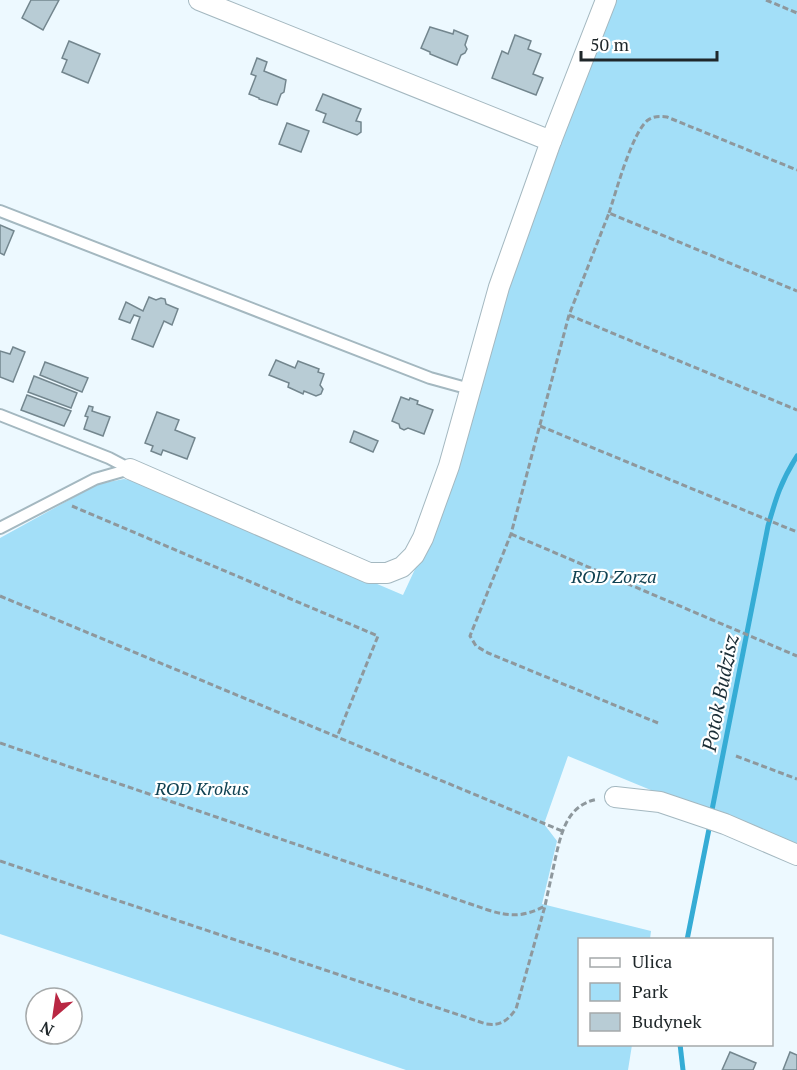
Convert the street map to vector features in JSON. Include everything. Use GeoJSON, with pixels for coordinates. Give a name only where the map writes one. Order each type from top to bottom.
{"type":"FeatureCollection","features":[{"type":"Feature","properties":{"kind":"street"},"geometry":{"type":"LineString","coordinates":[[199,0],[551,141]]}},
{"type":"Feature","properties":{"kind":"street"},"geometry":{"type":"LineString","coordinates":[[130,469],[369,573],[387,573],[402,567],[414,555],[423,538],[449,466],[499,287],[551,141],[606,0]]}},
{"type":"Feature","properties":{"kind":"street"},"geometry":{"type":"LineString","coordinates":[[615,797],[660,802],[725,824],[797,855]]}},
{"type":"Feature","properties":{"kind":"lane"},"geometry":{"type":"LineString","coordinates":[[0,211],[430,378],[470,389]]}},
{"type":"Feature","properties":{"kind":"lane"},"geometry":{"type":"LineString","coordinates":[[0,415],[109,458],[130,469]]}},
{"type":"Feature","properties":{"kind":"lane"},"geometry":{"type":"LineString","coordinates":[[0,528],[95,479],[130,469]]}},
{"type":"Feature","properties":{"kind":"path"},"geometry":{"type":"LineString","coordinates":[[766,0],[797,13]]}},
{"type":"Feature","properties":{"kind":"path"},"geometry":{"type":"LineString","coordinates":[[658,723],[476,646],[470,636],[511,534],[569,315],[636,138],[643,125],[657,116],[667,117],[797,170]]}},
{"type":"Feature","properties":{"kind":"path"},"geometry":{"type":"LineString","coordinates":[[609,213],[797,291]]}},
{"type":"Feature","properties":{"kind":"path"},"geometry":{"type":"LineString","coordinates":[[569,315],[797,410]]}},
{"type":"Feature","properties":{"kind":"path"},"geometry":{"type":"LineString","coordinates":[[540,426],[797,532]]}},
{"type":"Feature","properties":{"kind":"path"},"geometry":{"type":"LineString","coordinates":[[69,505],[378,636],[337,737]]}},
{"type":"Feature","properties":{"kind":"path"},"geometry":{"type":"LineString","coordinates":[[511,534],[797,656]]}},
{"type":"Feature","properties":{"kind":"path"},"geometry":{"type":"LineString","coordinates":[[0,596],[562,831]]}},
{"type":"Feature","properties":{"kind":"path"},"geometry":{"type":"LineString","coordinates":[[0,744],[500,914],[524,915],[544,906]]}},
{"type":"Feature","properties":{"kind":"path"},"geometry":{"type":"LineString","coordinates":[[736,756],[797,779]]}},
{"type":"Feature","properties":{"kind":"path"},"geometry":{"type":"LineString","coordinates":[[0,861],[486,1024],[497,1025],[507,1021],[516,1009],[562,831],[572,813],[580,806],[593,800],[615,797]]}},
{"type":"Feature","properties":{"kind":"green space"},"geometry":{"type":"Polygon","coordinates":[[[616,0],[797,0],[797,850],[568,756],[544,824],[557,841],[542,904],[651,931],[650,938],[578,938],[578,1046],[632,1046],[628,1070],[406,1070],[0,934],[0,538],[98,484],[124,479],[138,482],[403,595],[447,500],[507,292],[609,13],[616,0]]]}},
{"type":"Feature","properties":{"kind":"building"},"geometry":{"type":"Polygon","coordinates":[[[31,0],[59,0],[43,30],[22,18],[31,0]]]}},
{"type":"Feature","properties":{"kind":"building"},"geometry":{"type":"Polygon","coordinates":[[[430,27],[453,34],[454,30],[468,36],[465,45],[467,49],[461,55],[457,65],[421,48],[430,27]]]}},
{"type":"Feature","properties":{"kind":"building"},"geometry":{"type":"Polygon","coordinates":[[[515,35],[531,41],[528,49],[541,54],[533,74],[543,78],[536,95],[492,78],[502,51],[508,54],[515,35]]]}},
{"type":"Feature","properties":{"kind":"building"},"geometry":{"type":"Polygon","coordinates":[[[69,41],[100,54],[88,83],[62,72],[67,60],[62,58],[69,41]]]}},
{"type":"Feature","properties":{"kind":"building"},"geometry":{"type":"Polygon","coordinates":[[[257,58],[267,62],[264,71],[286,80],[284,92],[277,105],[249,94],[256,76],[251,74],[257,58]]]}},
{"type":"Feature","properties":{"kind":"building"},"geometry":{"type":"Polygon","coordinates":[[[323,94],[361,109],[356,121],[361,122],[361,132],[357,135],[323,122],[326,114],[316,110],[323,94]]]}},
{"type":"Feature","properties":{"kind":"building"},"geometry":{"type":"Polygon","coordinates":[[[287,123],[309,131],[301,152],[279,144],[287,123]]]}},
{"type":"Feature","properties":{"kind":"building"},"geometry":{"type":"Polygon","coordinates":[[[0,225],[14,231],[4,255],[0,253],[0,225]]]}},
{"type":"Feature","properties":{"kind":"building"},"geometry":{"type":"Polygon","coordinates":[[[149,297],[156,300],[165,299],[166,304],[178,309],[172,325],[164,321],[153,347],[132,339],[140,317],[134,315],[130,323],[119,319],[126,302],[143,311],[149,297]]]}},
{"type":"Feature","properties":{"kind":"building"},"geometry":{"type":"Polygon","coordinates":[[[13,347],[25,352],[13,382],[0,377],[0,351],[10,354],[13,347]]]}},
{"type":"Feature","properties":{"kind":"building"},"geometry":{"type":"Polygon","coordinates":[[[276,360],[295,368],[298,361],[319,369],[318,372],[324,374],[320,385],[323,389],[321,394],[316,396],[304,391],[303,394],[288,387],[289,383],[269,375],[276,360]]]}},
{"type":"Feature","properties":{"kind":"building"},"geometry":{"type":"Polygon","coordinates":[[[45,362],[88,378],[82,392],[40,375],[45,362]]]}},
{"type":"Feature","properties":{"kind":"building"},"geometry":{"type":"Polygon","coordinates":[[[34,376],[77,393],[71,408],[28,392],[34,376]]]}},
{"type":"Feature","properties":{"kind":"building"},"geometry":{"type":"Polygon","coordinates":[[[27,395],[71,411],[64,426],[21,410],[27,395]]]}},
{"type":"Feature","properties":{"kind":"building"},"geometry":{"type":"Polygon","coordinates":[[[401,397],[418,401],[417,404],[433,410],[424,434],[408,428],[404,430],[392,421],[401,397]]]}},
{"type":"Feature","properties":{"kind":"building"},"geometry":{"type":"Polygon","coordinates":[[[89,406],[93,407],[92,411],[110,417],[103,436],[84,429],[89,406]]]}},
{"type":"Feature","properties":{"kind":"building"},"geometry":{"type":"Polygon","coordinates":[[[157,412],[179,420],[175,430],[195,438],[187,459],[163,450],[161,455],[151,451],[153,446],[145,443],[157,412]]]}},
{"type":"Feature","properties":{"kind":"building"},"geometry":{"type":"Polygon","coordinates":[[[354,431],[378,441],[373,452],[350,442],[354,431]]]}},
{"type":"Feature","properties":{"kind":"building"},"geometry":{"type":"Polygon","coordinates":[[[730,1052],[756,1063],[753,1070],[722,1070],[730,1052]]]}},
{"type":"Feature","properties":{"kind":"building"},"geometry":{"type":"Polygon","coordinates":[[[790,1052],[797,1055],[797,1070],[783,1070],[790,1052]]]}},
{"type":"Feature","properties":{"kind":"waterway","name":"Potok Budzisz"},"geometry":{"type":"LineString","coordinates":[[711,815],[768,526],[780,490],[797,456]]}},
{"type":"Feature","properties":{"kind":"waterway","name":"Potok Budzisz"},"geometry":{"type":"LineString","coordinates":[[687,938],[710,824]]}},
{"type":"Feature","properties":{"kind":"waterway","name":"Potok Budzisz"},"geometry":{"type":"LineString","coordinates":[[680,1046],[683,1070]]}},
{"type":"Feature","properties":{"kind":"park label","name":"ROD Zorza"},"geometry":{"type":"Point","coordinates":[614,577]}},
{"type":"Feature","properties":{"kind":"park label","name":"ROD Krokus"},"geometry":{"type":"Point","coordinates":[202,789]}}]}
